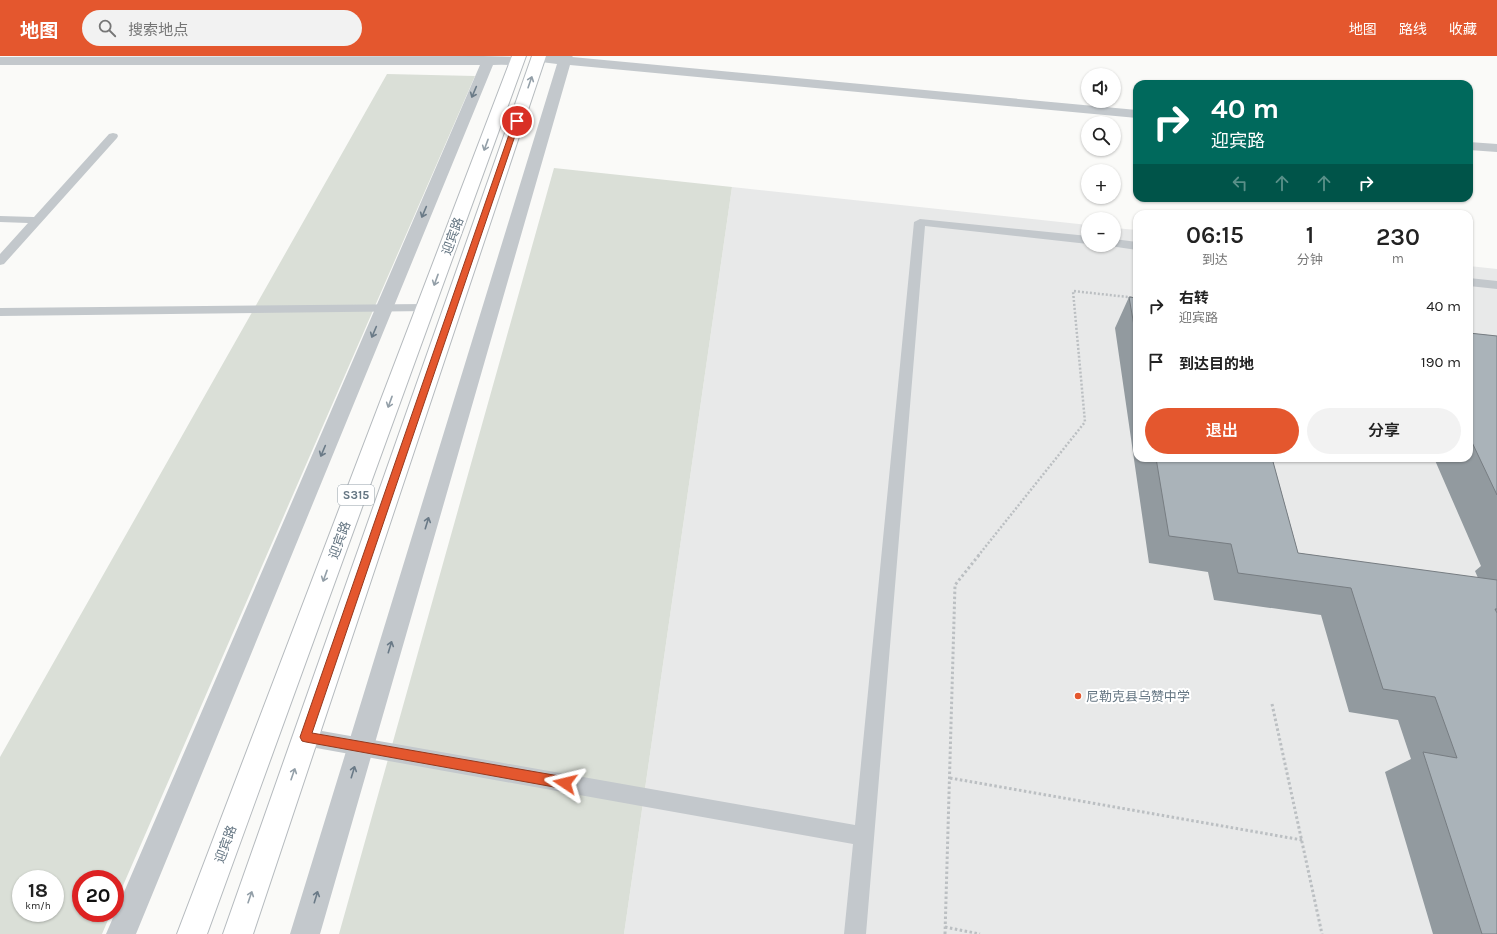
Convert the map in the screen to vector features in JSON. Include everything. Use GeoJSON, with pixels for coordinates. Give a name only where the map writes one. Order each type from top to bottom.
{"type":"FeatureCollection","features":[{"type":"Feature","properties":{"kind":"main road","name":"迎宾路"},"geometry":{"type":"LineString","coordinates":[[192,934],[425,308],[529,58]]}},
{"type":"Feature","properties":{"kind":"main road","name":"迎宾路"},"geometry":{"type":"LineString","coordinates":[[238,934],[306,737],[529,58]]}},
{"type":"Feature","properties":{"kind":"street"},"geometry":{"type":"LineString","coordinates":[[305,934],[565,58]]}},
{"type":"Feature","properties":{"kind":"street"},"geometry":{"type":"LineString","coordinates":[[0,61],[565,58],[1133,114]]}},
{"type":"Feature","properties":{"kind":"street"},"geometry":{"type":"LineString","coordinates":[[121,934],[488,59]]}},
{"type":"Feature","properties":{"kind":"street"},"geometry":{"type":"LineString","coordinates":[[1473,146],[1497,148]]}},
{"type":"Feature","properties":{"kind":"lane"},"geometry":{"type":"LineString","coordinates":[[0,261],[113,136]]}},
{"type":"Feature","properties":{"kind":"lane"},"geometry":{"type":"LineString","coordinates":[[0,219],[37,220]]}},
{"type":"Feature","properties":{"kind":"lane"},"geometry":{"type":"LineString","coordinates":[[855,934],[920,222],[1081,239]]}},
{"type":"Feature","properties":{"kind":"lane"},"geometry":{"type":"LineString","coordinates":[[1121,244],[1133,245]]}},
{"type":"Feature","properties":{"kind":"lane"},"geometry":{"type":"LineString","coordinates":[[1473,282],[1497,285]]}},
{"type":"Feature","properties":{"kind":"lane"},"geometry":{"type":"LineString","coordinates":[[0,312],[425,308]]}},
{"type":"Feature","properties":{"kind":"lane"},"geometry":{"type":"LineString","coordinates":[[306,737],[864,836]]}},
{"type":"Feature","properties":{"kind":"path"},"geometry":{"type":"LineString","coordinates":[[945,934],[956,584],[1085,422],[1073,291],[1133,298]]}},
{"type":"Feature","properties":{"kind":"path"},"geometry":{"type":"LineString","coordinates":[[1272,704],[1322,934]]}},
{"type":"Feature","properties":{"kind":"path"},"geometry":{"type":"LineString","coordinates":[[950,778],[1302,840]]}},
{"type":"Feature","properties":{"kind":"path"},"geometry":{"type":"LineString","coordinates":[[946,927],[980,934]]}},
{"type":"Feature","properties":{"kind":"shaded area"},"geometry":{"type":"Polygon","coordinates":[[[387,74],[475,76],[124,883],[124,870],[72,870],[72,922],[107,922],[102,934],[0,934],[0,757],[387,74]]]}},
{"type":"Feature","properties":{"kind":"shaded area"},"geometry":{"type":"Polygon","coordinates":[[[554,168],[732,187],[624,934],[339,934],[554,168]]]}},
{"type":"Feature","properties":{"kind":"shaded area","name":"尼勒克县乌赞中学"},"geometry":{"type":"Polygon","coordinates":[[[732,187],[1081,224],[1081,252],[1121,252],[1121,229],[1133,230],[1133,462],[1473,462],[1473,266],[1497,269],[1497,934],[624,934],[732,187]]]}},
{"type":"Feature","properties":{"kind":"building"},"geometry":{"type":"Polygon","coordinates":[[[1129,297],[1133,298],[1133,320],[1129,297]]]}},
{"type":"Feature","properties":{"kind":"building"},"geometry":{"type":"Polygon","coordinates":[[[1473,333],[1497,336],[1497,495],[1473,444],[1473,333]]]}},
{"type":"Feature","properties":{"kind":"building"},"geometry":{"type":"Polygon","coordinates":[[[1157,462],[1273,462],[1298,553],[1497,580],[1497,609],[1495,609],[1497,613],[1497,934],[1482,934],[1423,752],[1457,758],[1435,697],[1383,689],[1351,588],[1238,573],[1231,544],[1169,536],[1157,462]]]}},
{"type":"Feature","properties":{"kind":"place","name":"尼勒克县乌赞中学"},"geometry":{"type":"Point","coordinates":[1078,696]}},
{"type":"Feature","properties":{"kind":"route"},"geometry":{"type":"LineString","coordinates":[[517,121],[306,737],[565,783]]}}]}
